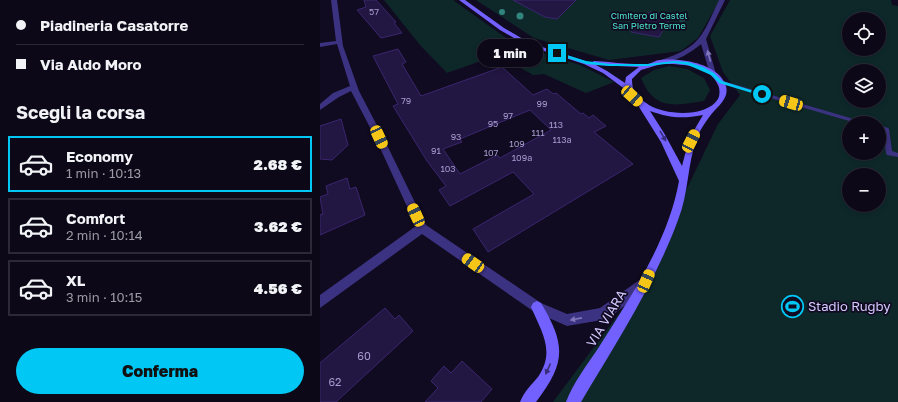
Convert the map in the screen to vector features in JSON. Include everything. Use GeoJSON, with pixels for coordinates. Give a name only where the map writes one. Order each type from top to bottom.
{"type":"FeatureCollection","features":[{"type":"Feature","properties":{"kind":"main road"},"geometry":{"type":"LineString","coordinates":[[462,0],[502,29],[528,44],[586,63],[605,72],[628,88]]}},
{"type":"Feature","properties":{"kind":"main road"},"geometry":{"type":"LineString","coordinates":[[660,62],[688,64],[702,68],[713,74],[721,82],[724,92],[721,101],[712,109],[700,114],[679,115],[653,111],[641,104],[632,96],[628,88],[628,81],[632,74],[648,65],[660,62]]}},
{"type":"Feature","properties":{"kind":"main road"},"geometry":{"type":"LineString","coordinates":[[586,63],[648,65]]}},
{"type":"Feature","properties":{"kind":"main road"},"geometry":{"type":"LineString","coordinates":[[641,104],[656,124],[672,151],[683,180]]}},
{"type":"Feature","properties":{"kind":"main road","name":"VIA VIARA"},"geometry":{"type":"LineString","coordinates":[[573,402],[646,281],[666,237],[681,193],[691,141],[700,122],[712,109]]}},
{"type":"Feature","properties":{"kind":"main road"},"geometry":{"type":"LineString","coordinates":[[527,402],[550,369],[554,344],[550,329],[537,307]]}},
{"type":"Feature","properties":{"kind":"street"},"geometry":{"type":"LineString","coordinates":[[334,0],[339,42],[354,87],[422,228],[537,307],[568,320],[603,314],[646,281]]}},
{"type":"Feature","properties":{"kind":"street"},"geometry":{"type":"LineString","coordinates":[[660,62],[692,49],[703,39],[722,0]]}},
{"type":"Feature","properties":{"kind":"street"},"geometry":{"type":"LineString","coordinates":[[703,39],[713,74]]}},
{"type":"Feature","properties":{"kind":"street"},"geometry":{"type":"LineString","coordinates":[[320,45],[339,42]]}},
{"type":"Feature","properties":{"kind":"street"},"geometry":{"type":"LineString","coordinates":[[320,108],[336,95],[354,87]]}},
{"type":"Feature","properties":{"kind":"street"},"geometry":{"type":"LineString","coordinates":[[320,302],[422,228]]}},
{"type":"Feature","properties":{"kind":"lane"},"geometry":{"type":"LineString","coordinates":[[721,82],[842,117]]}},
{"type":"Feature","properties":{"kind":"lane"},"geometry":{"type":"LineString","coordinates":[[886,129],[889,153],[898,155]]}},
{"type":"Feature","properties":{"kind":"green space"},"geometry":{"type":"Polygon","coordinates":[[[384,0],[453,0],[516,45],[580,65],[614,82],[586,93],[544,74],[533,75],[498,55],[447,73],[420,45],[384,0]]]}},
{"type":"Feature","properties":{"kind":"green space","name":"Cimitero di Castel San Pietro Terme"},"geometry":{"type":"Polygon","coordinates":[[[476,0],[720,0],[698,38],[681,51],[609,60],[534,38],[476,0]]]}},
{"type":"Feature","properties":{"kind":"green space"},"geometry":{"type":"Polygon","coordinates":[[[730,0],[891,0],[892,5],[898,6],[898,402],[553,402],[641,284],[718,124],[740,95],[723,72],[710,36],[730,0]]]}},
{"type":"Feature","properties":{"kind":"green space"},"geometry":{"type":"Polygon","coordinates":[[[669,66],[687,69],[704,78],[710,90],[704,101],[674,104],[659,101],[652,96],[641,78],[654,70],[669,66]]]}},
{"type":"Feature","properties":{"kind":"building"},"geometry":{"type":"Polygon","coordinates":[[[364,0],[376,0],[396,22],[394,23],[402,33],[381,38],[357,10],[366,7],[364,0]]]}},
{"type":"Feature","properties":{"kind":"building"},"geometry":{"type":"Polygon","coordinates":[[[513,0],[576,0],[557,19],[545,17],[513,0]]]}},
{"type":"Feature","properties":{"kind":"building"},"geometry":{"type":"Polygon","coordinates":[[[650,12],[672,15],[659,37],[631,32],[643,14],[648,15],[650,12]]]}},
{"type":"Feature","properties":{"kind":"building"},"geometry":{"type":"Polygon","coordinates":[[[398,49],[406,62],[402,64],[421,96],[502,67],[533,95],[547,89],[553,94],[556,93],[581,114],[583,113],[589,118],[593,115],[606,126],[594,132],[633,164],[488,252],[473,229],[534,194],[513,172],[450,206],[439,190],[446,186],[427,161],[393,106],[398,104],[373,56],[398,49]],[[530,110],[460,139],[462,142],[443,149],[460,174],[497,155],[500,158],[551,130],[530,110]]]}},
{"type":"Feature","properties":{"kind":"building"},"geometry":{"type":"Polygon","coordinates":[[[341,119],[348,145],[332,160],[320,159],[320,126],[341,119]]]}},
{"type":"Feature","properties":{"kind":"building"},"geometry":{"type":"Polygon","coordinates":[[[347,178],[350,189],[356,187],[365,215],[320,235],[320,215],[323,214],[320,197],[328,194],[326,186],[347,178]]]}},
{"type":"Feature","properties":{"kind":"building"},"geometry":{"type":"Polygon","coordinates":[[[385,308],[395,319],[399,315],[413,331],[336,402],[320,402],[320,363],[385,308]]]}},
{"type":"Feature","properties":{"kind":"building"},"geometry":{"type":"Polygon","coordinates":[[[462,361],[492,389],[481,402],[425,402],[438,388],[431,381],[444,366],[451,373],[462,361]]]}},
{"type":"Feature","properties":{"kind":"place","name":"Stadio Rugby"},"geometry":{"type":"Point","coordinates":[792,306]}},
{"type":"Feature","properties":{"kind":"route"},"geometry":{"type":"LineString","coordinates":[[557,53],[586,63],[610,65],[648,65],[660,62],[674,62],[688,64],[702,68],[713,74],[721,82],[762,94]]}}]}
